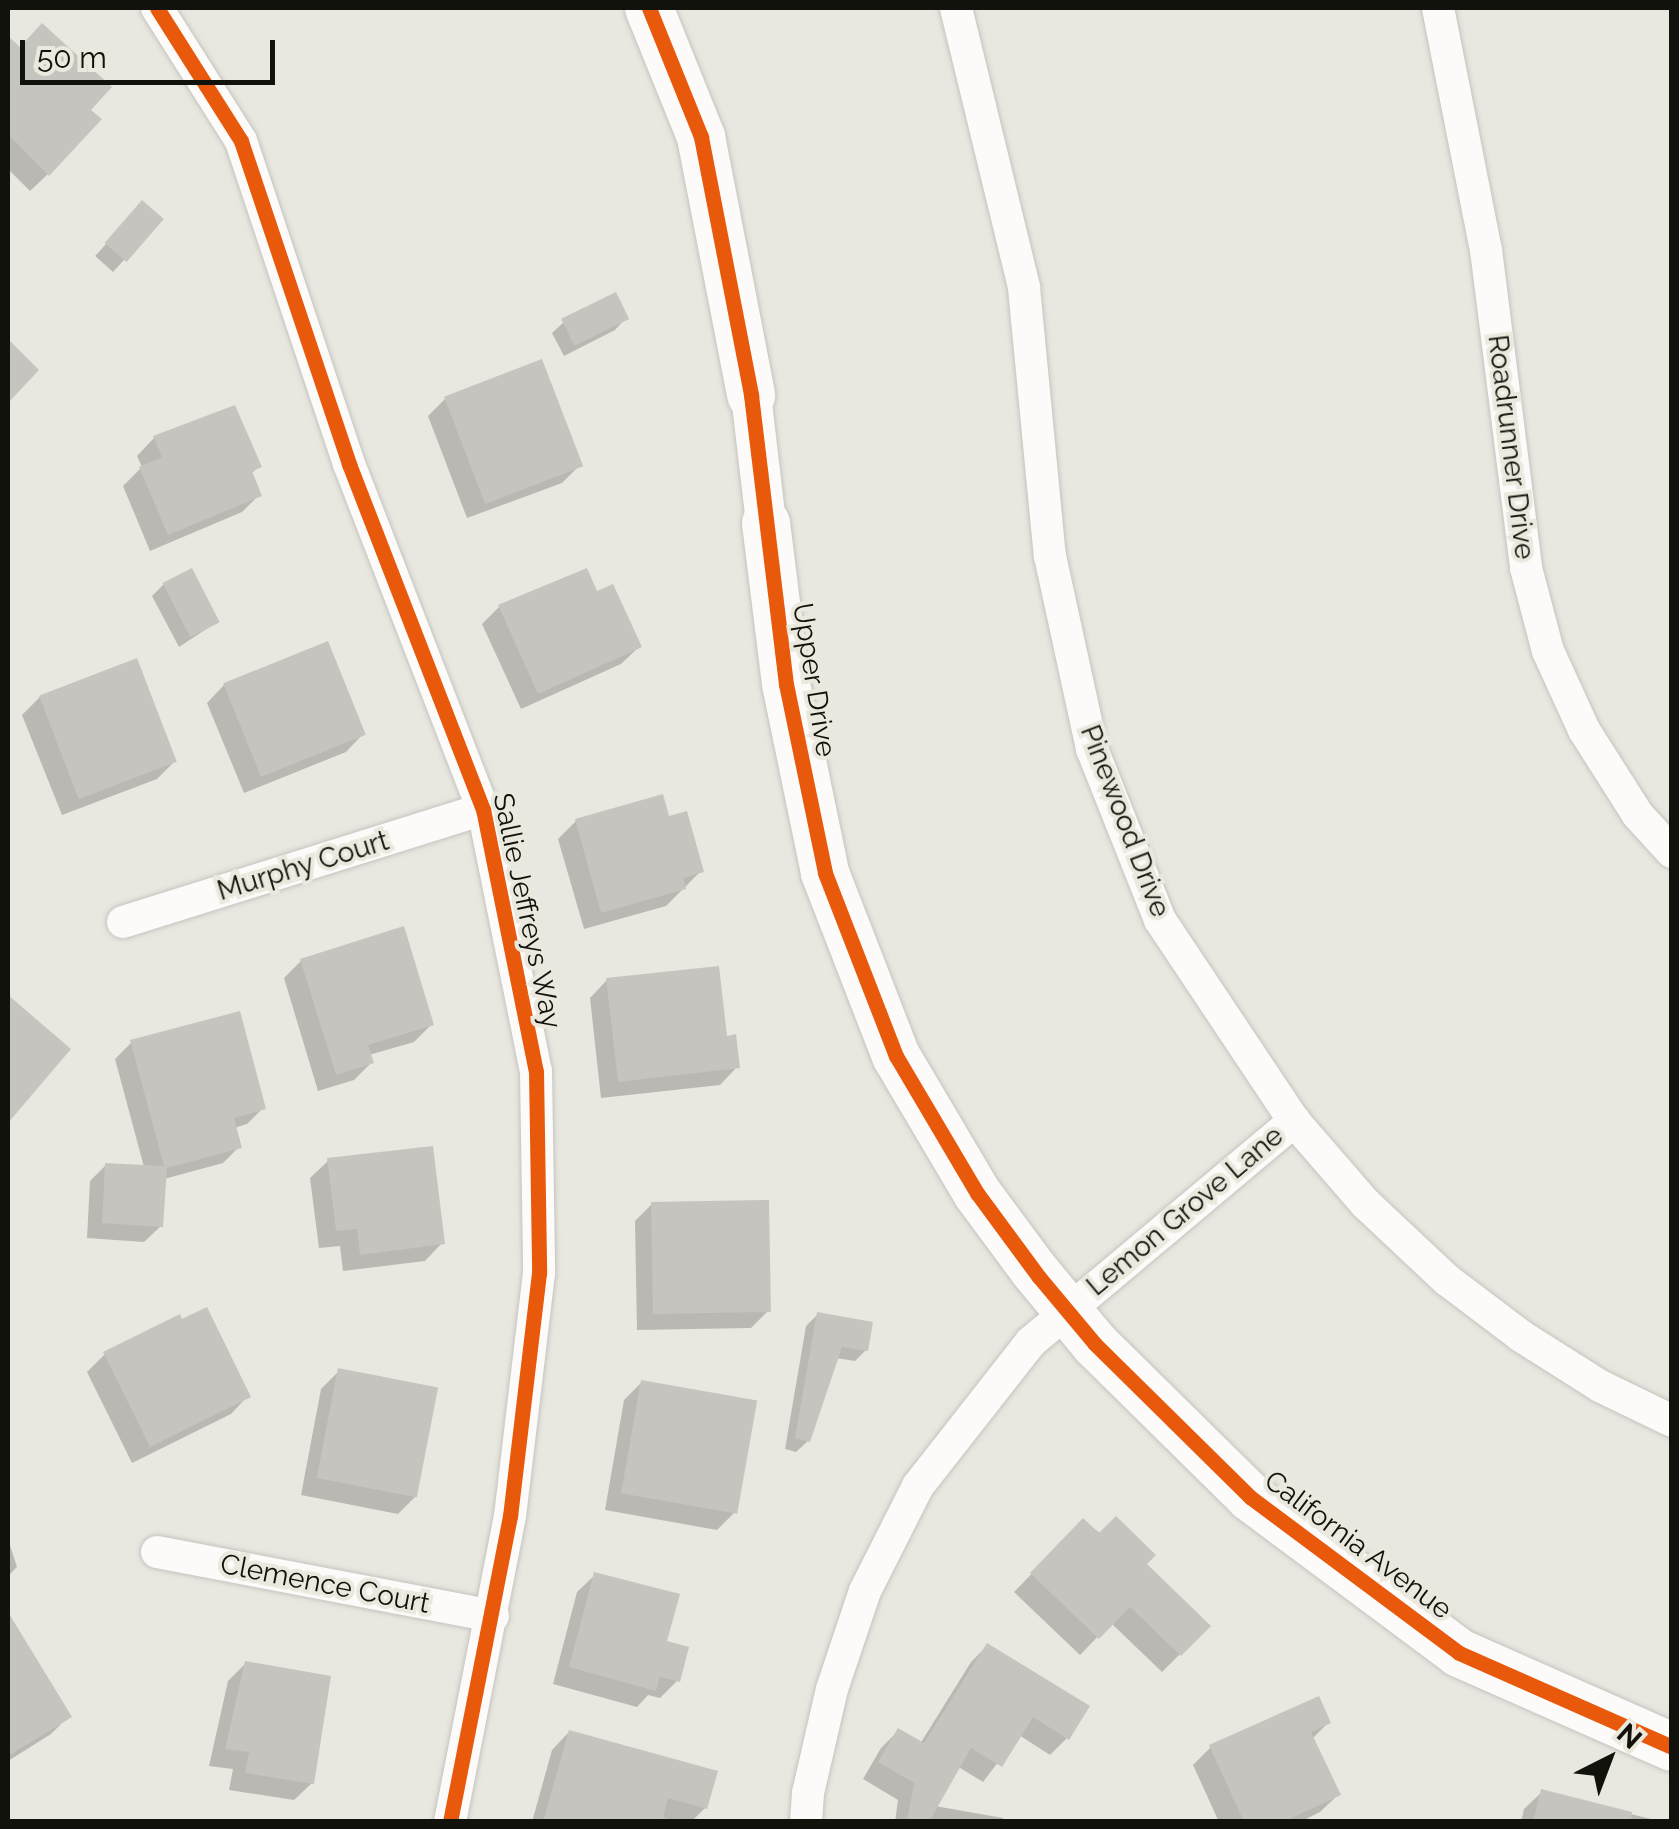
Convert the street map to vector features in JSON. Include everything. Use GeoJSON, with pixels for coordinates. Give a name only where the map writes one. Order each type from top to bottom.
{"type":"FeatureCollection","features":[{"type":"Feature","properties":{"kind":"main road","name":"Upper Drive"},"geometry":{"type":"LineString","coordinates":[[649,8],[701,137],[751,394]]}},
{"type":"Feature","properties":{"kind":"main road","name":"Upper Drive"},"geometry":{"type":"LineString","coordinates":[[766,523],[786,684],[825,873],[896,1056],[977,1193],[1066,1310]]}},
{"type":"Feature","properties":{"kind":"main road","name":"California Avenue"},"geometry":{"type":"LineString","coordinates":[[1066,1310],[1250,1497],[1459,1652],[1672,1747]]}},
{"type":"Feature","properties":{"kind":"street","name":"Sallie Jeffreys Way"},"geometry":{"type":"LineString","coordinates":[[157,8],[241,141],[349,464],[483,810],[536,1071],[539,1273],[510,1516],[450,1822]]}},
{"type":"Feature","properties":{"kind":"street","name":"Pinewood Drive"},"geometry":{"type":"LineString","coordinates":[[956,8],[1024,288],[1050,556],[1092,749],[1160,920],[1294,1121],[1366,1204],[1447,1280],[1568,1366],[1672,1421]]}},
{"type":"Feature","properties":{"kind":"street","name":"Roadrunner Drive"},"geometry":{"type":"LineString","coordinates":[[1438,8],[1486,250],[1526,568],[1548,652],[1593,744],[1638,815],[1672,852]]}},
{"type":"Feature","properties":{"kind":"street","name":"Upper Drive"},"geometry":{"type":"LineString","coordinates":[[751,394],[766,523]]}},
{"type":"Feature","properties":{"kind":"street","name":"Murphy Court"},"geometry":{"type":"LineString","coordinates":[[123,922],[483,810]]}},
{"type":"Feature","properties":{"kind":"street","name":"Lemon Grove Lane"},"geometry":{"type":"LineString","coordinates":[[806,1822],[808,1793],[832,1689],[865,1591],[918,1486],[1028,1346],[1294,1121]]}},
{"type":"Feature","properties":{"kind":"street","name":"Clemence Court"},"geometry":{"type":"LineString","coordinates":[[158,1552],[492,1616]]}},
{"type":"Feature","properties":{"kind":"building"},"geometry":{"type":"Polygon","coordinates":[[[42,23],[112,87],[91,110],[102,119],[49,176],[8,134],[8,36],[20,47],[42,23]]]}},
{"type":"Feature","properties":{"kind":"building"},"geometry":{"type":"Polygon","coordinates":[[[142,200],[164,219],[126,262],[105,243],[142,200]]]}},
{"type":"Feature","properties":{"kind":"building"},"geometry":{"type":"Polygon","coordinates":[[[616,292],[629,319],[574,346],[561,319],[616,292]]]}},
{"type":"Feature","properties":{"kind":"building"},"geometry":{"type":"Polygon","coordinates":[[[8,339],[39,370],[8,403],[8,339]]]}},
{"type":"Feature","properties":{"kind":"building"},"geometry":{"type":"Polygon","coordinates":[[[542,359],[583,466],[485,504],[444,397],[542,359]]]}},
{"type":"Feature","properties":{"kind":"building"},"geometry":{"type":"Polygon","coordinates":[[[235,405],[262,467],[252,471],[262,496],[168,535],[139,467],[162,457],[153,436],[235,405]]]}},
{"type":"Feature","properties":{"kind":"building"},"geometry":{"type":"Polygon","coordinates":[[[192,568],[220,622],[190,637],[163,583],[192,568]]]}},
{"type":"Feature","properties":{"kind":"building"},"geometry":{"type":"Polygon","coordinates":[[[587,568],[597,591],[613,584],[642,647],[538,694],[498,605],[587,568]]]}},
{"type":"Feature","properties":{"kind":"building"},"geometry":{"type":"Polygon","coordinates":[[[328,641],[366,735],[261,777],[223,683],[328,641]]]}},
{"type":"Feature","properties":{"kind":"building"},"geometry":{"type":"Polygon","coordinates":[[[137,658],[177,762],[79,799],[39,696],[137,658]]]}},
{"type":"Feature","properties":{"kind":"building"},"geometry":{"type":"Polygon","coordinates":[[[663,794],[669,816],[687,811],[704,872],[683,878],[686,889],[601,913],[575,819],[663,794]]]}},
{"type":"Feature","properties":{"kind":"building"},"geometry":{"type":"Polygon","coordinates":[[[404,926],[434,1025],[368,1045],[374,1063],[336,1075],[300,959],[404,926]]]}},
{"type":"Feature","properties":{"kind":"building"},"geometry":{"type":"Polygon","coordinates":[[[719,966],[727,1036],[736,1034],[740,1068],[618,1082],[606,978],[719,966]]]}},
{"type":"Feature","properties":{"kind":"building"},"geometry":{"type":"Polygon","coordinates":[[[8,995],[71,1049],[8,1123],[8,995]]]}},
{"type":"Feature","properties":{"kind":"building"},"geometry":{"type":"Polygon","coordinates":[[[240,1011],[266,1109],[234,1118],[242,1148],[167,1168],[163,1227],[102,1223],[105,1163],[164,1166],[130,1040],[240,1011]]]}},
{"type":"Feature","properties":{"kind":"building"},"geometry":{"type":"Polygon","coordinates":[[[433,1146],[445,1244],[360,1255],[357,1229],[336,1231],[327,1158],[433,1146]]]}},
{"type":"Feature","properties":{"kind":"building"},"geometry":{"type":"Polygon","coordinates":[[[769,1200],[771,1312],[653,1314],[651,1202],[769,1200]]]}},
{"type":"Feature","properties":{"kind":"building"},"geometry":{"type":"Polygon","coordinates":[[[207,1307],[251,1397],[150,1447],[103,1352],[180,1314],[182,1319],[207,1307]]]}},
{"type":"Feature","properties":{"kind":"building"},"geometry":{"type":"Polygon","coordinates":[[[817,1312],[873,1322],[868,1351],[842,1347],[810,1442],[795,1438],[817,1312]]]}},
{"type":"Feature","properties":{"kind":"building"},"geometry":{"type":"Polygon","coordinates":[[[338,1368],[438,1387],[417,1497],[317,1478],[338,1368]]]}},
{"type":"Feature","properties":{"kind":"building"},"geometry":{"type":"Polygon","coordinates":[[[641,1380],[757,1400],[737,1514],[621,1493],[641,1380]]]}},
{"type":"Feature","properties":{"kind":"building"},"geometry":{"type":"Polygon","coordinates":[[[1116,1516],[1156,1555],[1147,1564],[1211,1626],[1181,1656],[1130,1607],[1099,1639],[1030,1573],[1083,1518],[1099,1533],[1116,1516]]]}},
{"type":"Feature","properties":{"kind":"building"},"geometry":{"type":"Polygon","coordinates":[[[594,1572],[680,1594],[667,1641],[689,1647],[680,1682],[660,1677],[656,1691],[569,1667],[594,1572]]]}},
{"type":"Feature","properties":{"kind":"building"},"geometry":{"type":"Polygon","coordinates":[[[8,1612],[72,1717],[8,1756],[8,1612]]]}},
{"type":"Feature","properties":{"kind":"building"},"geometry":{"type":"Polygon","coordinates":[[[987,1643],[1090,1706],[1069,1740],[1033,1717],[1002,1767],[971,1748],[929,1822],[907,1822],[914,1783],[878,1762],[898,1728],[924,1743],[987,1643]]]}},
{"type":"Feature","properties":{"kind":"building"},"geometry":{"type":"Polygon","coordinates":[[[245,1661],[331,1676],[314,1784],[245,1773],[249,1752],[225,1749],[245,1661]]]}},
{"type":"Feature","properties":{"kind":"building"},"geometry":{"type":"Polygon","coordinates":[[[1319,1696],[1331,1723],[1311,1732],[1341,1795],[1283,1822],[1244,1822],[1209,1745],[1319,1696]]]}},
{"type":"Feature","properties":{"kind":"building"},"geometry":{"type":"Polygon","coordinates":[[[569,1730],[718,1771],[707,1809],[668,1798],[662,1822],[543,1822],[569,1730]]]}},
{"type":"Feature","properties":{"kind":"building"},"geometry":{"type":"Polygon","coordinates":[[[1541,1789],[1632,1812],[1631,1822],[1533,1822],[1541,1789]]]}},
{"type":"Feature","properties":{"kind":"cycle path"},"geometry":{"type":"LineString","coordinates":[[157,8],[241,141],[349,464],[483,809],[536,1071],[539,1273],[510,1516],[450,1822]]}},
{"type":"Feature","properties":{"kind":"cycle path"},"geometry":{"type":"LineString","coordinates":[[649,8],[701,137],[751,395],[786,684],[825,873],[896,1056],[977,1193],[1039,1277],[1095,1344],[1250,1497],[1459,1653],[1672,1747]]}}]}
